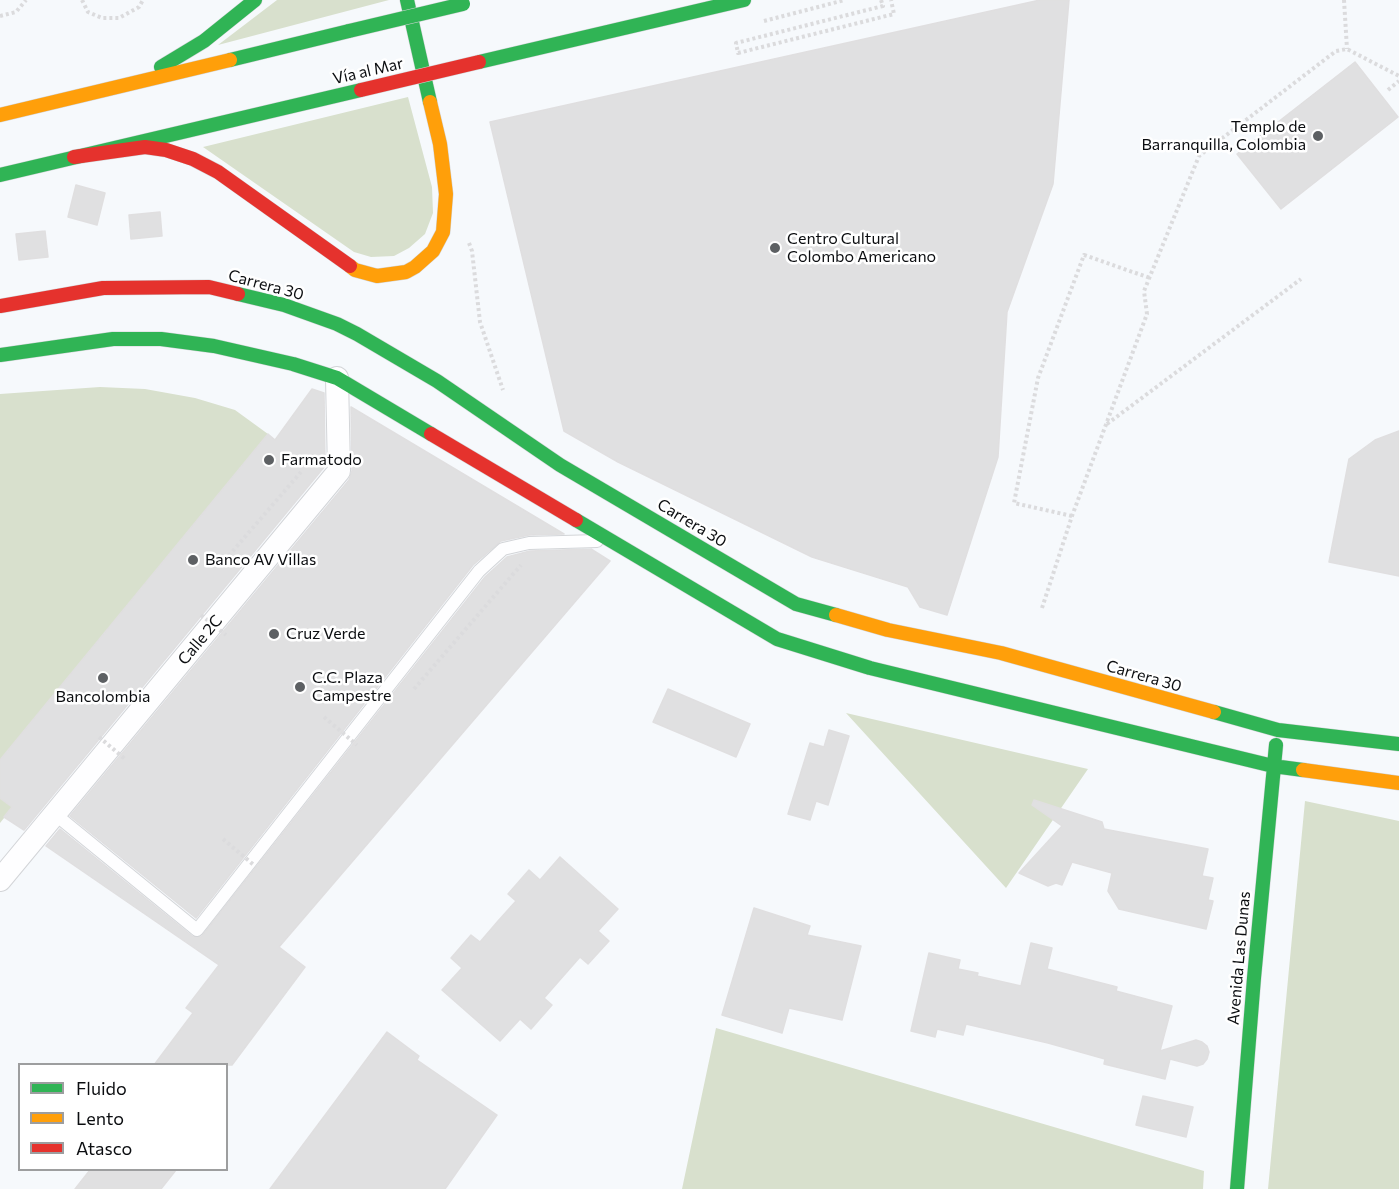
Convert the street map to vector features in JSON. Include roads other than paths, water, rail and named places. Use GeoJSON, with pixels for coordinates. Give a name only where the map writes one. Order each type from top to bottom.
{"type":"FeatureCollection","features":[{"type":"Feature","properties":{"kind":"main road"},"geometry":{"type":"LineString","coordinates":[[99,92],[182,56],[255,0]]}},
{"type":"Feature","properties":{"kind":"main road"},"geometry":{"type":"LineString","coordinates":[[74,157],[144,147],[166,150],[193,159],[218,172],[355,270],[377,276],[387,276],[415,267],[433,251],[443,232],[446,194],[440,144],[408,0]]}},
{"type":"Feature","properties":{"kind":"main road"},"geometry":{"type":"LineString","coordinates":[[0,115],[479,0]]}},
{"type":"Feature","properties":{"kind":"main road","name":"Vía al Mar"},"geometry":{"type":"LineString","coordinates":[[0,175],[744,0]]}},
{"type":"Feature","properties":{"kind":"main road","name":"Carrera 30"},"geometry":{"type":"LineString","coordinates":[[0,306],[103,288],[209,288],[284,305],[337,324],[357,334],[437,381],[560,465],[796,604],[888,630],[1001,653],[1278,730],[1399,744]]}},
{"type":"Feature","properties":{"kind":"main road"},"geometry":{"type":"LineString","coordinates":[[0,355],[113,339],[161,339],[214,346],[293,364],[337,378],[777,639],[870,668],[1273,766],[1399,783]]}},
{"type":"Feature","properties":{"kind":"main road","name":"Avenida Las Dunas"},"geometry":{"type":"LineString","coordinates":[[1237,1189],[1278,730]]}},
{"type":"Feature","properties":{"kind":"street","name":"Calle 2C"},"geometry":{"type":"LineString","coordinates":[[0,880],[339,471],[337,378]]}},
{"type":"Feature","properties":{"kind":"lane"},"geometry":{"type":"LineString","coordinates":[[56,815],[197,930],[473,579],[495,556],[503,549],[529,543],[610,541]]}},
{"type":"Feature","properties":{"kind":"place","name":"Templo de Barranquilla, Colombia"},"geometry":{"type":"Point","coordinates":[1318,136]}},
{"type":"Feature","properties":{"kind":"place","name":"Centro Cultural Colombo Americano"},"geometry":{"type":"Point","coordinates":[775,248]}},
{"type":"Feature","properties":{"kind":"place","name":"Farmatodo"},"geometry":{"type":"Point","coordinates":[269,460]}},
{"type":"Feature","properties":{"kind":"place","name":"Banco AV Villas"},"geometry":{"type":"Point","coordinates":[193,560]}},
{"type":"Feature","properties":{"kind":"place","name":"Cruz Verde"},"geometry":{"type":"Point","coordinates":[274,634]}},
{"type":"Feature","properties":{"kind":"place","name":"Bancolombia"},"geometry":{"type":"Point","coordinates":[103,678]}},
{"type":"Feature","properties":{"kind":"place","name":"C.C. Plaza Campestre"},"geometry":{"type":"Point","coordinates":[300,687]}}]}
